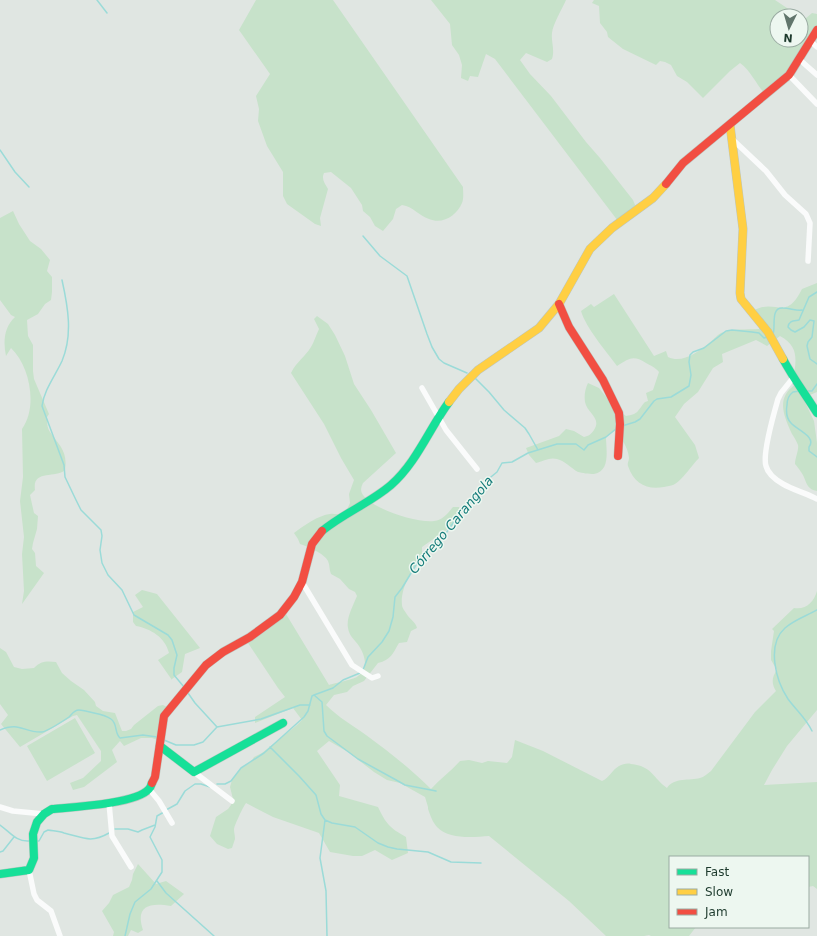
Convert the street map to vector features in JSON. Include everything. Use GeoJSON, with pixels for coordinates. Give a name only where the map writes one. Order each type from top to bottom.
{"type":"FeatureCollection","features":[{"type":"Feature","properties":{"kind":"street"},"geometry":{"type":"LineString","coordinates":[[60,936],[51,911],[37,900],[34,894],[29,870],[34,858],[33,834],[37,822],[44,814],[52,809],[109,803],[133,798],[148,789],[155,777],[164,716],[206,665],[222,652],[250,637],[280,615],[294,597],[302,582],[312,544],[319,533],[334,521],[373,499],[392,484],[409,466],[449,400],[468,379],[478,370],[547,321],[565,295],[582,261],[598,240],[624,217],[655,196],[683,163],[730,126],[789,75],[800,60],[817,31]]}},
{"type":"Feature","properties":{"kind":"street"},"geometry":{"type":"LineString","coordinates":[[810,42],[817,47]]}},
{"type":"Feature","properties":{"kind":"street"},"geometry":{"type":"LineString","coordinates":[[800,60],[817,75]]}},
{"type":"Feature","properties":{"kind":"street"},"geometry":{"type":"LineString","coordinates":[[789,75],[817,104]]}},
{"type":"Feature","properties":{"kind":"street"},"geometry":{"type":"LineString","coordinates":[[730,126],[743,229],[740,293],[743,303],[770,335],[793,378],[802,389],[817,413]]}},
{"type":"Feature","properties":{"kind":"street"},"geometry":{"type":"LineString","coordinates":[[731,138],[766,171],[785,195],[808,219],[810,223],[808,261]]}},
{"type":"Feature","properties":{"kind":"street"},"geometry":{"type":"LineString","coordinates":[[559,304],[572,333],[603,380],[619,413],[620,426],[618,456]]}},
{"type":"Feature","properties":{"kind":"street"},"geometry":{"type":"LineString","coordinates":[[793,378],[778,399],[767,445],[765,466],[774,478],[783,484],[817,499]]}},
{"type":"Feature","properties":{"kind":"street"},"geometry":{"type":"LineString","coordinates":[[422,388],[438,417],[456,443],[477,469]]}},
{"type":"Feature","properties":{"kind":"street"},"geometry":{"type":"LineString","coordinates":[[302,582],[352,664],[372,678],[378,676]]}},
{"type":"Feature","properties":{"kind":"street"},"geometry":{"type":"LineString","coordinates":[[194,772],[283,723]]}},
{"type":"Feature","properties":{"kind":"street"},"geometry":{"type":"LineString","coordinates":[[160,746],[232,800]]}},
{"type":"Feature","properties":{"kind":"street"},"geometry":{"type":"LineString","coordinates":[[148,789],[159,800],[172,823]]}},
{"type":"Feature","properties":{"kind":"street"},"geometry":{"type":"LineString","coordinates":[[109,803],[112,836],[131,867]]}},
{"type":"Feature","properties":{"kind":"street"},"geometry":{"type":"LineString","coordinates":[[0,807],[13,811],[44,814]]}},
{"type":"Feature","properties":{"kind":"street"},"geometry":{"type":"LineString","coordinates":[[0,874],[29,870]]}},
{"type":"Feature","properties":{"kind":"green space"},"geometry":{"type":"Polygon","coordinates":[[[256,0],[333,0],[463,187],[462,203],[453,215],[444,220],[434,221],[425,218],[410,208],[402,205],[396,209],[393,219],[383,231],[375,226],[370,217],[363,211],[362,205],[351,188],[331,172],[324,173],[323,175],[328,189],[320,218],[321,226],[315,224],[287,204],[283,196],[283,172],[267,146],[258,121],[259,109],[256,96],[270,74],[239,30],[256,0]]]}},
{"type":"Feature","properties":{"kind":"green space"},"geometry":{"type":"Polygon","coordinates":[[[431,0],[566,0],[553,29],[552,59],[547,62],[526,53],[520,60],[530,74],[551,96],[633,200],[638,212],[621,225],[495,59],[486,54],[478,77],[470,76],[468,81],[461,78],[462,65],[459,55],[452,45],[450,24],[431,0]]]}},
{"type":"Feature","properties":{"kind":"green space"},"geometry":{"type":"Polygon","coordinates":[[[594,0],[775,0],[787,8],[769,8],[769,48],[806,48],[788,74],[765,94],[740,63],[703,98],[687,82],[677,76],[671,65],[660,61],[656,65],[623,49],[608,37],[607,32],[600,23],[599,6],[592,3],[594,0]]]}},
{"type":"Feature","properties":{"kind":"green space"},"geometry":{"type":"Polygon","coordinates":[[[812,13],[817,14],[817,32],[809,44],[809,16],[812,13]]]}},
{"type":"Feature","properties":{"kind":"green space"},"geometry":{"type":"Polygon","coordinates":[[[13,211],[30,241],[41,249],[50,260],[47,271],[52,277],[51,300],[45,304],[38,314],[27,320],[28,336],[33,345],[34,379],[49,414],[47,417],[48,429],[62,449],[66,463],[65,470],[61,473],[37,479],[35,483],[35,490],[30,495],[34,513],[38,516],[37,529],[32,549],[35,553],[36,566],[44,573],[22,604],[24,591],[22,554],[24,537],[20,501],[23,477],[22,429],[30,410],[31,398],[27,376],[18,356],[11,348],[6,356],[5,335],[11,321],[15,317],[11,315],[0,300],[0,218],[13,211]]]}},
{"type":"Feature","properties":{"kind":"green space"},"geometry":{"type":"Polygon","coordinates":[[[817,283],[817,392],[803,398],[814,421],[817,443],[817,491],[808,486],[803,475],[795,464],[798,445],[786,421],[783,401],[789,389],[796,384],[793,381],[795,355],[791,345],[780,336],[767,346],[756,340],[722,354],[723,362],[713,368],[698,392],[684,404],[675,417],[695,445],[699,458],[683,477],[673,485],[652,488],[638,481],[631,472],[628,465],[629,458],[627,450],[616,430],[606,437],[607,453],[603,469],[594,474],[578,472],[557,459],[549,459],[536,463],[529,455],[526,448],[559,436],[566,429],[574,431],[584,437],[593,431],[596,426],[596,422],[586,406],[585,400],[585,390],[588,383],[599,388],[614,407],[626,416],[637,412],[645,402],[648,401],[646,393],[653,390],[659,372],[656,369],[635,358],[628,359],[617,366],[597,339],[587,325],[581,311],[591,304],[594,307],[614,294],[654,356],[666,351],[668,357],[679,359],[695,353],[725,331],[759,329],[760,325],[753,311],[761,307],[768,306],[780,308],[790,305],[802,289],[817,283]]]}},
{"type":"Feature","properties":{"kind":"green space"},"geometry":{"type":"Polygon","coordinates":[[[317,316],[328,324],[335,335],[345,356],[354,384],[396,453],[363,483],[361,492],[363,495],[368,500],[385,510],[417,520],[434,521],[440,519],[453,507],[459,507],[461,517],[455,524],[422,547],[423,557],[408,579],[403,592],[402,606],[417,628],[411,631],[407,642],[399,643],[391,656],[378,663],[364,681],[353,686],[347,692],[334,695],[326,705],[416,774],[431,789],[460,761],[469,760],[482,763],[488,761],[507,763],[512,757],[515,740],[543,751],[602,781],[620,765],[638,765],[644,767],[652,773],[667,788],[674,782],[700,778],[711,771],[755,712],[776,691],[773,685],[773,680],[777,670],[771,660],[774,631],[772,629],[794,608],[802,608],[812,602],[817,591],[817,710],[787,746],[764,785],[817,782],[817,889],[813,886],[809,887],[809,856],[669,856],[669,928],[695,928],[689,936],[606,936],[569,901],[489,836],[462,837],[442,831],[433,821],[425,797],[400,783],[387,780],[348,752],[329,741],[317,751],[340,785],[339,796],[378,807],[389,825],[406,837],[408,853],[392,860],[375,850],[362,856],[330,852],[319,833],[273,817],[246,803],[234,829],[235,839],[232,848],[228,849],[217,844],[210,836],[216,817],[228,809],[231,805],[233,799],[230,787],[232,780],[239,770],[251,762],[254,757],[262,753],[302,720],[293,708],[255,723],[255,717],[285,697],[248,643],[266,631],[286,614],[329,685],[356,677],[364,670],[365,666],[363,654],[351,636],[348,628],[349,616],[357,596],[355,592],[349,589],[340,579],[331,574],[329,563],[326,558],[316,551],[300,544],[294,533],[306,524],[321,516],[339,514],[345,511],[350,503],[349,494],[354,480],[324,424],[291,373],[309,350],[319,329],[314,319],[317,316]]]}},
{"type":"Feature","properties":{"kind":"green space"},"geometry":{"type":"Polygon","coordinates":[[[142,590],[157,594],[200,648],[185,654],[182,672],[172,680],[158,660],[169,653],[164,642],[157,635],[147,629],[136,626],[133,622],[133,612],[143,607],[135,595],[142,590]]]}},
{"type":"Feature","properties":{"kind":"green space"},"geometry":{"type":"Polygon","coordinates":[[[0,648],[6,652],[14,667],[22,669],[34,668],[44,662],[56,662],[62,673],[84,690],[95,702],[96,706],[103,711],[115,713],[122,731],[131,729],[158,706],[163,705],[167,707],[160,741],[152,738],[141,738],[124,746],[120,741],[112,750],[117,762],[84,787],[73,790],[70,783],[83,778],[101,761],[101,751],[77,715],[20,747],[1,724],[8,715],[0,704],[0,648]]]}},
{"type":"Feature","properties":{"kind":"green space"},"geometry":{"type":"Polygon","coordinates":[[[75,718],[95,753],[47,781],[27,746],[75,718]]]}},
{"type":"Feature","properties":{"kind":"green space"},"geometry":{"type":"Polygon","coordinates":[[[138,864],[156,884],[166,881],[184,894],[171,906],[156,905],[146,908],[141,916],[143,930],[138,933],[131,930],[128,936],[113,936],[114,932],[102,911],[109,903],[113,895],[129,887],[138,864]]]}},
{"type":"Feature","properties":{"kind":"waterway"},"geometry":{"type":"LineString","coordinates":[[97,0],[107,13]]}},
{"type":"Feature","properties":{"kind":"waterway"},"geometry":{"type":"LineString","coordinates":[[0,150],[15,172],[29,187]]}},
{"type":"Feature","properties":{"kind":"waterway"},"geometry":{"type":"LineString","coordinates":[[363,236],[380,256],[407,276],[432,347],[439,359],[444,363],[467,373]]}},
{"type":"Feature","properties":{"kind":"waterway"},"geometry":{"type":"LineString","coordinates":[[62,280],[68,311],[67,341],[62,361],[47,389],[42,406],[64,465],[65,477],[81,510],[101,530],[102,536],[100,550],[102,563],[108,575],[122,590],[134,615],[168,635],[172,640],[177,655],[174,675],[184,687]]}},
{"type":"Feature","properties":{"kind":"waterway"},"geometry":{"type":"LineString","coordinates":[[817,292],[809,297],[799,320],[791,322],[788,327],[795,332],[804,327],[810,320],[814,321],[812,337],[807,346],[810,359],[817,364]]}},
{"type":"Feature","properties":{"kind":"waterway","name":"Córrego Carangola"},"geometry":{"type":"LineString","coordinates":[[773,334],[776,311],[783,308],[802,310]]}},
{"type":"Feature","properties":{"kind":"waterway","name":"Córrego Carangola"},"geometry":{"type":"LineString","coordinates":[[622,426],[640,419],[657,399],[671,397],[689,386],[691,375],[689,362],[690,355],[693,352],[704,348],[726,331],[732,330],[759,333],[764,338],[767,337]]}},
{"type":"Feature","properties":{"kind":"waterway"},"geometry":{"type":"LineString","coordinates":[[474,377],[504,410],[525,428],[538,450]]}},
{"type":"Feature","properties":{"kind":"waterway"},"geometry":{"type":"LineString","coordinates":[[807,391],[812,391],[817,384]]}},
{"type":"Feature","properties":{"kind":"waterway"},"geometry":{"type":"LineString","coordinates":[[800,391],[793,392],[788,397],[786,410],[787,417],[794,426],[808,437],[811,443],[809,451],[817,457]]}},
{"type":"Feature","properties":{"kind":"waterway","name":"Córrego Carangola"},"geometry":{"type":"LineString","coordinates":[[363,670],[368,657],[382,642],[389,631],[393,617],[395,597],[424,553],[435,546],[444,536],[460,513],[475,499],[486,481],[497,472],[502,463],[512,462],[528,453],[557,444],[576,444],[584,450],[588,445],[606,437],[617,428]]}},
{"type":"Feature","properties":{"kind":"waterway"},"geometry":{"type":"LineString","coordinates":[[812,731],[807,722],[788,699],[780,683],[774,653],[779,635],[785,628],[796,620],[817,610]]}},
{"type":"Feature","properties":{"kind":"waterway","name":"Córrego Carangola"},"geometry":{"type":"LineString","coordinates":[[314,695],[333,688],[343,680],[360,673]]}},
{"type":"Feature","properties":{"kind":"waterway"},"geometry":{"type":"LineString","coordinates":[[188,693],[217,727]]}},
{"type":"Feature","properties":{"kind":"waterway"},"geometry":{"type":"LineString","coordinates":[[314,695],[322,702],[324,731],[327,736],[358,759],[405,785],[436,791]]}},
{"type":"Feature","properties":{"kind":"waterway","name":"Córrego Carangola"},"geometry":{"type":"LineString","coordinates":[[217,784],[225,784],[231,781],[241,768],[264,753],[304,717],[308,711],[312,696],[314,695]]}},
{"type":"Feature","properties":{"kind":"waterway"},"geometry":{"type":"LineString","coordinates":[[164,740],[176,745],[194,745],[203,742],[217,727],[261,719],[300,705],[310,705]]}},
{"type":"Feature","properties":{"kind":"waterway"},"geometry":{"type":"LineString","coordinates":[[0,730],[17,727],[42,732],[56,726],[69,717],[74,711],[79,710],[111,719],[115,723],[117,734],[120,738],[143,735],[157,737]]}},
{"type":"Feature","properties":{"kind":"waterway"},"geometry":{"type":"LineString","coordinates":[[270,747],[316,795],[321,814],[325,820],[332,823],[355,827],[378,843],[388,847],[428,852],[451,862],[481,863]]}},
{"type":"Feature","properties":{"kind":"waterway","name":"Córrego Carangola"},"geometry":{"type":"LineString","coordinates":[[166,810],[177,804],[185,791],[195,784],[210,787]]}},
{"type":"Feature","properties":{"kind":"waterway","name":"Córrego Carangola"},"geometry":{"type":"LineString","coordinates":[[125,936],[130,914],[135,902],[151,889],[162,872],[162,860],[150,837],[155,827],[157,816],[164,812]]}},
{"type":"Feature","properties":{"kind":"waterway"},"geometry":{"type":"LineString","coordinates":[[325,820],[320,858],[326,891],[327,936]]}},
{"type":"Feature","properties":{"kind":"waterway"},"geometry":{"type":"LineString","coordinates":[[0,825],[20,840],[29,841]]}},
{"type":"Feature","properties":{"kind":"waterway"},"geometry":{"type":"LineString","coordinates":[[115,829],[128,829],[138,832],[155,825]]}},
{"type":"Feature","properties":{"kind":"waterway"},"geometry":{"type":"LineString","coordinates":[[36,841],[39,841],[44,832],[48,830],[86,839],[96,838],[109,833]]}},
{"type":"Feature","properties":{"kind":"waterway"},"geometry":{"type":"LineString","coordinates":[[0,852],[3,851],[14,837]]}},
{"type":"Feature","properties":{"kind":"waterway"},"geometry":{"type":"LineString","coordinates":[[157,881],[166,893],[214,936]]}},
{"type":"Feature","properties":{"kind":"traffic: fast"},"geometry":{"type":"LineString","coordinates":[[783,359],[817,413]]}},
{"type":"Feature","properties":{"kind":"traffic: fast"},"geometry":{"type":"LineString","coordinates":[[322,531],[366,503],[391,485],[400,476],[416,456],[449,402]]}},
{"type":"Feature","properties":{"kind":"traffic: fast"},"geometry":{"type":"LineString","coordinates":[[160,746],[194,772],[283,723]]}},
{"type":"Feature","properties":{"kind":"traffic: fast"},"geometry":{"type":"LineString","coordinates":[[0,874],[29,870],[34,858],[33,834],[37,822],[44,814],[52,809],[104,804],[131,798],[142,794],[151,787],[152,783]]}},
{"type":"Feature","properties":{"kind":"traffic: slow"},"geometry":{"type":"LineString","coordinates":[[730,125],[743,229],[741,299],[768,332],[783,359]]}},
{"type":"Feature","properties":{"kind":"traffic: slow"},"geometry":{"type":"LineString","coordinates":[[449,402],[459,389],[478,370],[539,328],[559,304],[590,249],[612,228],[653,198],[666,184]]}},
{"type":"Feature","properties":{"kind":"traffic: jam"},"geometry":{"type":"LineString","coordinates":[[666,184],[683,163],[789,75],[817,30]]}},
{"type":"Feature","properties":{"kind":"traffic: jam"},"geometry":{"type":"LineString","coordinates":[[559,304],[569,327],[603,380],[619,413],[620,424],[618,456]]}},
{"type":"Feature","properties":{"kind":"traffic: jam"},"geometry":{"type":"LineString","coordinates":[[152,783],[155,777],[164,716],[206,665],[223,652],[250,637],[280,615],[294,597],[302,582],[312,544],[322,531]]}}]}
